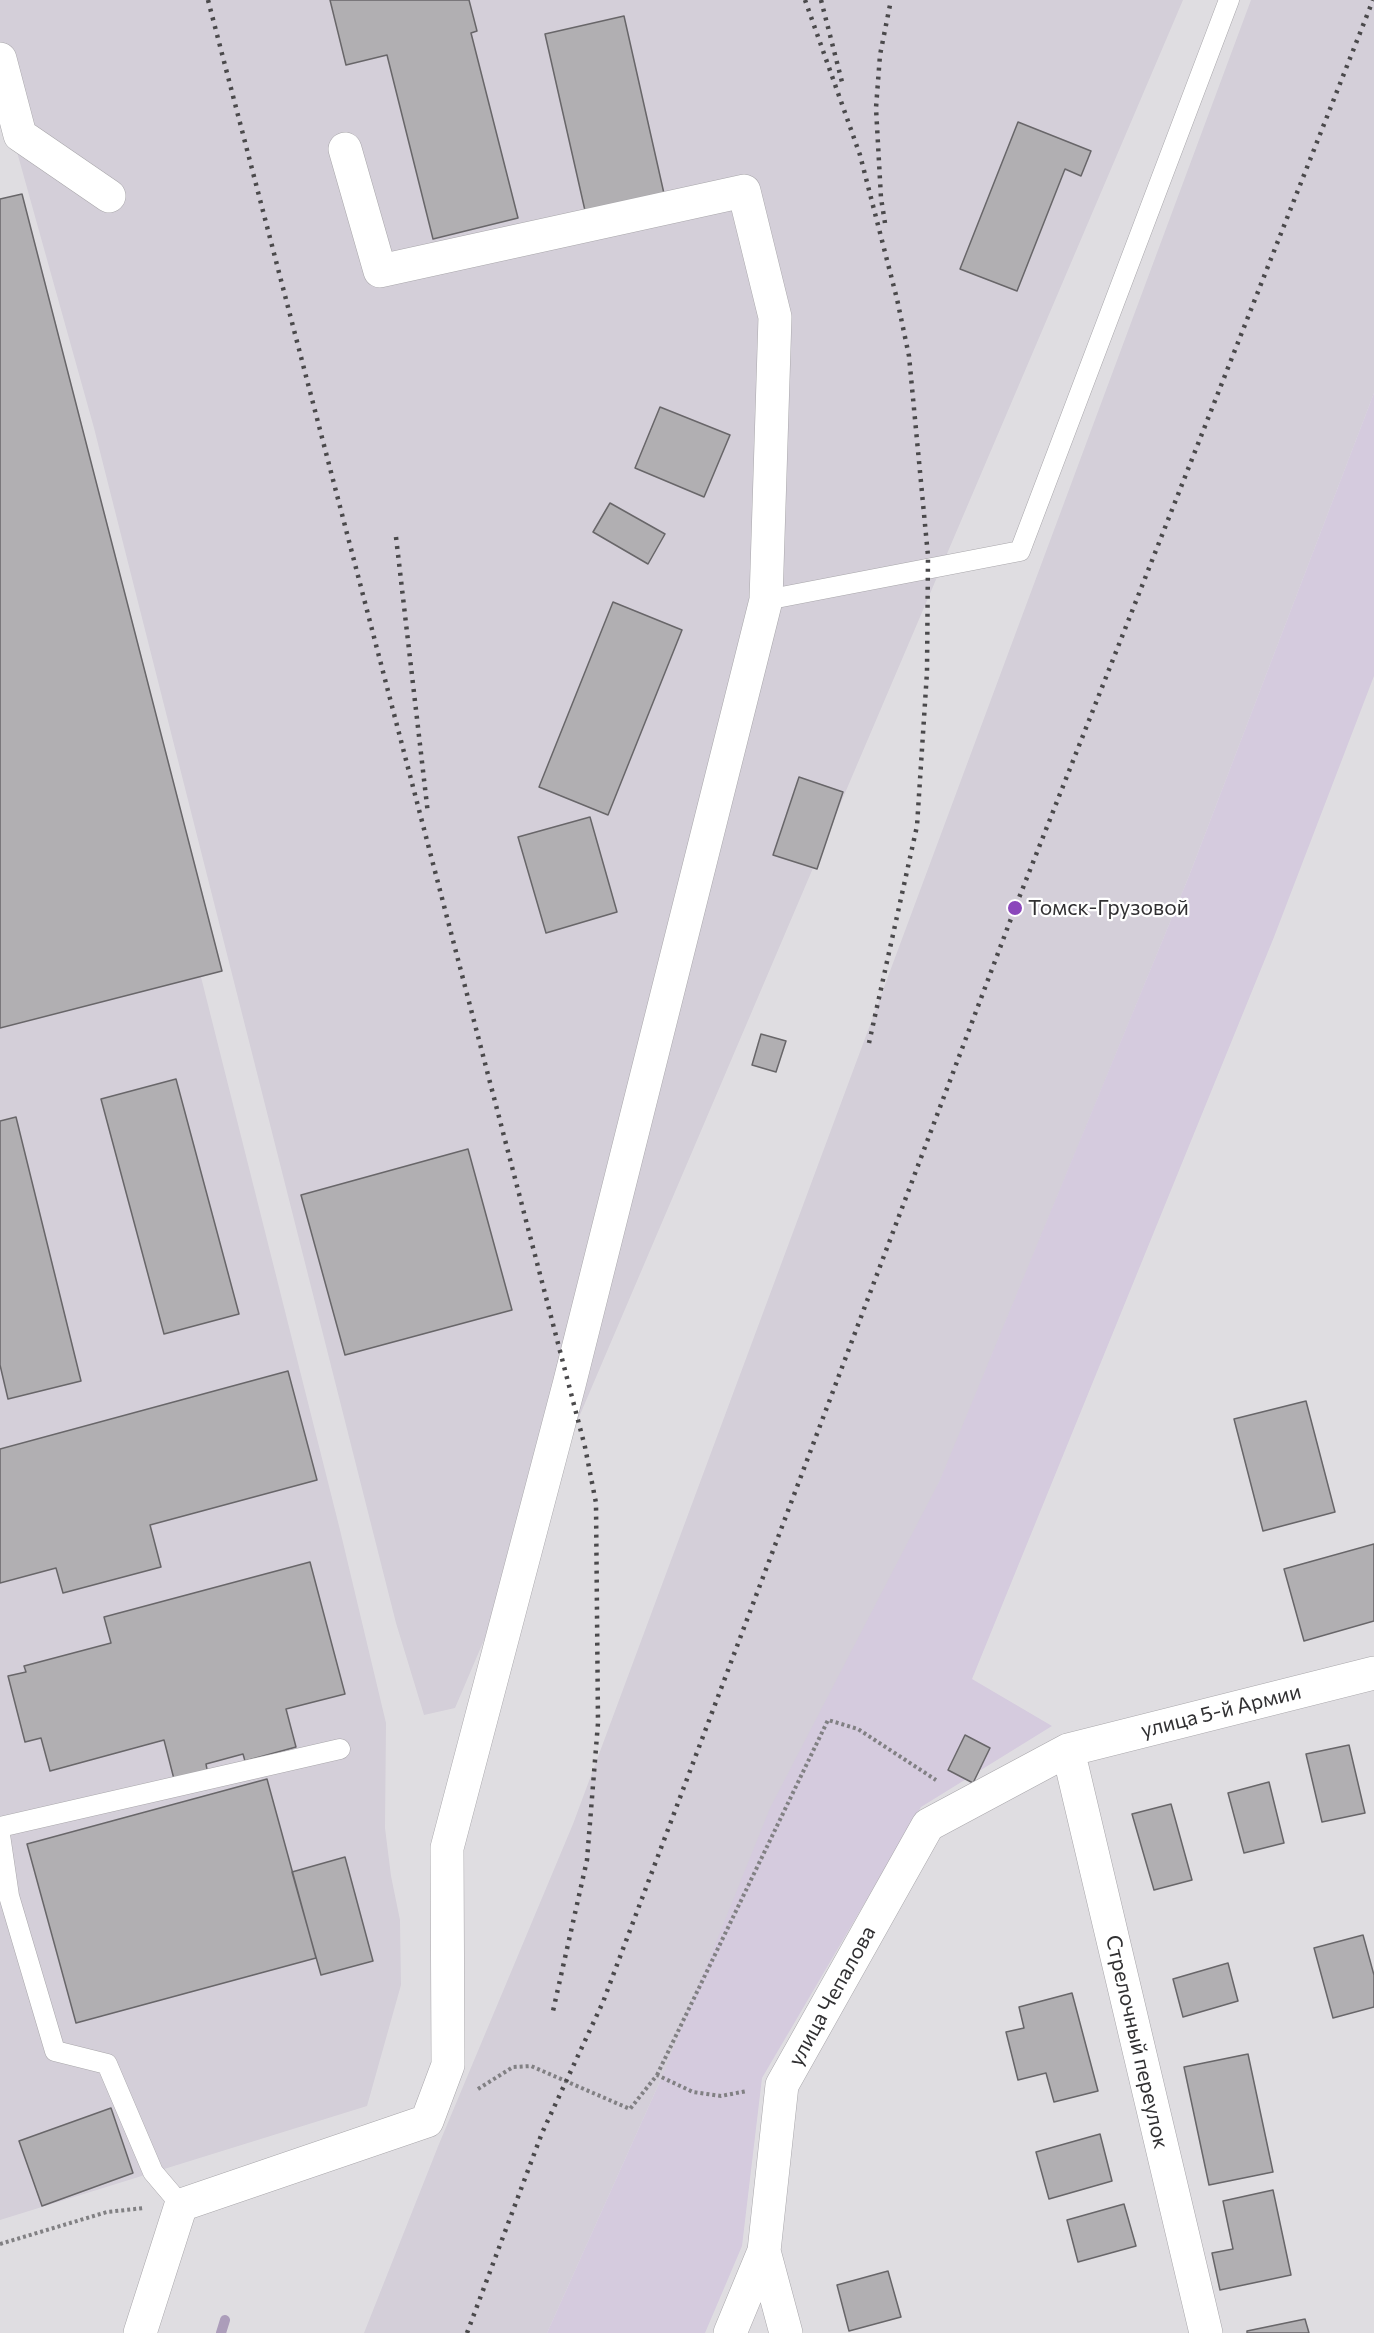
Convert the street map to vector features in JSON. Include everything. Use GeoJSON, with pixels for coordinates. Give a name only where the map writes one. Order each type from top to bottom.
{"type":"FeatureCollection","features":[{"type":"Feature","properties":{"kind":"street"},"geometry":{"type":"LineString","coordinates":[[0,59],[20,135],[109,196]]}},
{"type":"Feature","properties":{"kind":"street"},"geometry":{"type":"LineString","coordinates":[[140,2333],[181,2205],[427,2121],[448,2065],[447,1848],[572,1374],[766,600],[775,316],[744,191],[380,272],[345,149]]}},
{"type":"Feature","properties":{"kind":"street","name":"улица 5-й Армии"},"geometry":{"type":"LineString","coordinates":[[1068,1750],[1374,1673]]}},
{"type":"Feature","properties":{"kind":"street","name":"улица Чепалова"},"geometry":{"type":"LineString","coordinates":[[786,2333],[764,2251],[782,2085],[928,1825],[1068,1750]]}},
{"type":"Feature","properties":{"kind":"street","name":"Стрелочный переулок"},"geometry":{"type":"LineString","coordinates":[[1068,1750],[1206,2333]]}},
{"type":"Feature","properties":{"kind":"street"},"geometry":{"type":"LineString","coordinates":[[730,2333],[764,2251]]}},
{"type":"Feature","properties":{"kind":"lane"},"geometry":{"type":"LineString","coordinates":[[766,600],[1020,551],[1229,0]]}},
{"type":"Feature","properties":{"kind":"lane"},"geometry":{"type":"LineString","coordinates":[[0,1827],[340,1749]]}},
{"type":"Feature","properties":{"kind":"lane"},"geometry":{"type":"LineString","coordinates":[[0,1835],[9,1896],[55,2051],[107,2064],[153,2172],[181,2205]]}},
{"type":"Feature","properties":{"kind":"path"},"geometry":{"type":"LineString","coordinates":[[475,2091],[513,2067],[531,2066],[630,2109],[657,2075],[828,1720],[858,1729],[970,1802]]}},
{"type":"Feature","properties":{"kind":"path"},"geometry":{"type":"LineString","coordinates":[[657,2075],[693,2092],[721,2096],[782,2085]]}},
{"type":"Feature","properties":{"kind":"path"},"geometry":{"type":"LineString","coordinates":[[0,2244],[107,2212],[181,2205]]}},
{"type":"Feature","properties":{"kind":"shaded area"},"geometry":{"type":"Polygon","coordinates":[[[0,0],[1183,0],[455,1708],[424,1715],[396,1623],[94,428],[0,91],[0,0]]]}},
{"type":"Feature","properties":{"kind":"shaded area"},"geometry":{"type":"Polygon","coordinates":[[[1251,0],[1374,0],[1374,393],[1189,876],[944,1472],[661,2079],[547,2333],[364,2333],[439,2144],[573,1824],[1251,0]]]}},
{"type":"Feature","properties":{"kind":"shaded area"},"geometry":{"type":"Polygon","coordinates":[[[22,194],[222,971],[201,977],[340,1530],[386,1723],[385,1828],[391,1876],[400,1920],[401,1985],[367,2106],[0,2220],[0,199],[22,194]]]}},
{"type":"Feature","properties":{"kind":"shaded area"},"geometry":{"type":"Polygon","coordinates":[[[1374,393],[1374,676],[1274,937],[972,1679],[1052,1726],[921,1807],[762,2078],[742,2246],[705,2333],[547,2333],[661,2079],[770,1808],[940,1480],[1189,876],[1374,393]]]}},
{"type":"Feature","properties":{"kind":"building"},"geometry":{"type":"Polygon","coordinates":[[[330,0],[469,0],[477,31],[471,33],[518,218],[433,239],[387,55],[346,65],[330,0]]]}},
{"type":"Feature","properties":{"kind":"building"},"geometry":{"type":"Polygon","coordinates":[[[624,16],[665,198],[586,215],[545,34],[624,16]]]}},
{"type":"Feature","properties":{"kind":"building"},"geometry":{"type":"Polygon","coordinates":[[[1018,122],[1091,151],[1081,176],[1065,169],[1017,291],[960,269],[1018,122]]]}},
{"type":"Feature","properties":{"kind":"building"},"geometry":{"type":"Polygon","coordinates":[[[22,194],[222,971],[0,1028],[0,199],[22,194]]]}},
{"type":"Feature","properties":{"kind":"building"},"geometry":{"type":"Polygon","coordinates":[[[660,407],[730,435],[704,497],[635,468],[660,407]]]}},
{"type":"Feature","properties":{"kind":"building"},"geometry":{"type":"Polygon","coordinates":[[[610,503],[665,534],[648,564],[593,532],[610,503]]]}},
{"type":"Feature","properties":{"kind":"building"},"geometry":{"type":"Polygon","coordinates":[[[613,602],[682,630],[608,815],[539,787],[613,602]]]}},
{"type":"Feature","properties":{"kind":"building"},"geometry":{"type":"Polygon","coordinates":[[[799,777],[843,792],[817,869],[773,855],[799,777]]]}},
{"type":"Feature","properties":{"kind":"building"},"geometry":{"type":"Polygon","coordinates":[[[590,817],[617,912],[546,933],[518,837],[590,817]]]}},
{"type":"Feature","properties":{"kind":"building"},"geometry":{"type":"Polygon","coordinates":[[[761,1034],[786,1041],[776,1072],[752,1065],[761,1034]]]}},
{"type":"Feature","properties":{"kind":"building"},"geometry":{"type":"Polygon","coordinates":[[[176,1079],[239,1314],[164,1334],[101,1099],[176,1079]]]}},
{"type":"Feature","properties":{"kind":"building"},"geometry":{"type":"Polygon","coordinates":[[[16,1117],[81,1381],[8,1399],[0,1365],[0,1121],[16,1117]]]}},
{"type":"Feature","properties":{"kind":"building"},"geometry":{"type":"Polygon","coordinates":[[[468,1149],[512,1310],[345,1355],[301,1195],[468,1149]]]}},
{"type":"Feature","properties":{"kind":"building"},"geometry":{"type":"Polygon","coordinates":[[[288,1371],[317,1480],[150,1525],[161,1567],[63,1593],[56,1568],[0,1583],[0,1449],[288,1371]]]}},
{"type":"Feature","properties":{"kind":"building"},"geometry":{"type":"Polygon","coordinates":[[[1306,1401],[1335,1512],[1263,1531],[1234,1419],[1306,1401]]]}},
{"type":"Feature","properties":{"kind":"building"},"geometry":{"type":"Polygon","coordinates":[[[1374,1544],[1374,1621],[1304,1641],[1284,1569],[1374,1544]]]}},
{"type":"Feature","properties":{"kind":"building"},"geometry":{"type":"Polygon","coordinates":[[[310,1562],[345,1694],[286,1709],[296,1747],[245,1761],[243,1754],[206,1764],[208,1775],[175,1783],[164,1740],[50,1771],[41,1738],[25,1742],[8,1676],[26,1672],[24,1666],[111,1643],[104,1617],[310,1562]]]}},
{"type":"Feature","properties":{"kind":"building"},"geometry":{"type":"Polygon","coordinates":[[[965,1735],[990,1748],[973,1783],[948,1770],[965,1735]]]}},
{"type":"Feature","properties":{"kind":"building"},"geometry":{"type":"Polygon","coordinates":[[[1349,1745],[1365,1813],[1322,1822],[1306,1754],[1349,1745]]]}},
{"type":"Feature","properties":{"kind":"building"},"geometry":{"type":"Polygon","coordinates":[[[267,1779],[316,1958],[76,2023],[27,1844],[267,1779]]]}},
{"type":"Feature","properties":{"kind":"building"},"geometry":{"type":"Polygon","coordinates":[[[1269,1782],[1284,1843],[1244,1853],[1228,1793],[1269,1782]]]}},
{"type":"Feature","properties":{"kind":"building"},"geometry":{"type":"Polygon","coordinates":[[[1171,1804],[1192,1880],[1154,1890],[1132,1814],[1171,1804]]]}},
{"type":"Feature","properties":{"kind":"building"},"geometry":{"type":"Polygon","coordinates":[[[345,1857],[373,1961],[321,1975],[292,1872],[345,1857]]]}},
{"type":"Feature","properties":{"kind":"building"},"geometry":{"type":"Polygon","coordinates":[[[1363,1935],[1374,1975],[1374,2007],[1333,2018],[1314,1948],[1363,1935]]]}},
{"type":"Feature","properties":{"kind":"building"},"geometry":{"type":"Polygon","coordinates":[[[1228,1963],[1238,2001],[1183,2017],[1173,1979],[1228,1963]]]}},
{"type":"Feature","properties":{"kind":"building"},"geometry":{"type":"Polygon","coordinates":[[[1072,1993],[1098,2091],[1054,2102],[1046,2073],[1018,2080],[1006,2032],[1024,2028],[1019,2007],[1072,1993]]]}},
{"type":"Feature","properties":{"kind":"building"},"geometry":{"type":"Polygon","coordinates":[[[1248,2054],[1273,2172],[1209,2185],[1184,2067],[1248,2054]]]}},
{"type":"Feature","properties":{"kind":"building"},"geometry":{"type":"Polygon","coordinates":[[[111,2108],[133,2173],[42,2206],[19,2141],[111,2108]]]}},
{"type":"Feature","properties":{"kind":"building"},"geometry":{"type":"Polygon","coordinates":[[[1100,2134],[1112,2181],[1049,2199],[1036,2152],[1100,2134]]]}},
{"type":"Feature","properties":{"kind":"building"},"geometry":{"type":"Polygon","coordinates":[[[1273,2190],[1291,2275],[1220,2290],[1212,2253],[1233,2249],[1223,2201],[1273,2190]]]}},
{"type":"Feature","properties":{"kind":"building"},"geometry":{"type":"Polygon","coordinates":[[[1124,2204],[1136,2246],[1078,2262],[1067,2220],[1124,2204]]]}},
{"type":"Feature","properties":{"kind":"building"},"geometry":{"type":"Polygon","coordinates":[[[888,2271],[901,2317],[849,2331],[837,2285],[888,2271]]]}},
{"type":"Feature","properties":{"kind":"building"},"geometry":{"type":"Polygon","coordinates":[[[1305,2319],[1309,2333],[1247,2333],[1247,2331],[1305,2319]]]}},
{"type":"Feature","properties":{"kind":"waterway"},"geometry":{"type":"LineString","coordinates":[[221,2333],[225,2320]]}},
{"type":"Feature","properties":{"kind":"railway"},"geometry":{"type":"LineString","coordinates":[[208,0],[585,1447],[596,1503],[598,1723],[587,1860],[553,2011]]}},
{"type":"Feature","properties":{"kind":"railway"},"geometry":{"type":"LineString","coordinates":[[805,0],[860,155],[897,299],[909,356],[928,556],[927,672],[917,826],[869,1043]]}},
{"type":"Feature","properties":{"kind":"railway"},"geometry":{"type":"LineString","coordinates":[[821,0],[842,82]]}},
{"type":"Feature","properties":{"kind":"railway"},"geometry":{"type":"LineString","coordinates":[[885,223],[881,198],[876,108],[880,55],[891,0]]}},
{"type":"Feature","properties":{"kind":"railway"},"geometry":{"type":"LineString","coordinates":[[467,2333],[542,2133],[603,2002],[1015,908],[1373,0]]}},
{"type":"Feature","properties":{"kind":"railway"},"geometry":{"type":"LineString","coordinates":[[396,537],[428,814]]}},
{"type":"Feature","properties":{"kind":"place","name":"Томск-Грузовой"},"geometry":{"type":"Point","coordinates":[1015,908]}}]}
